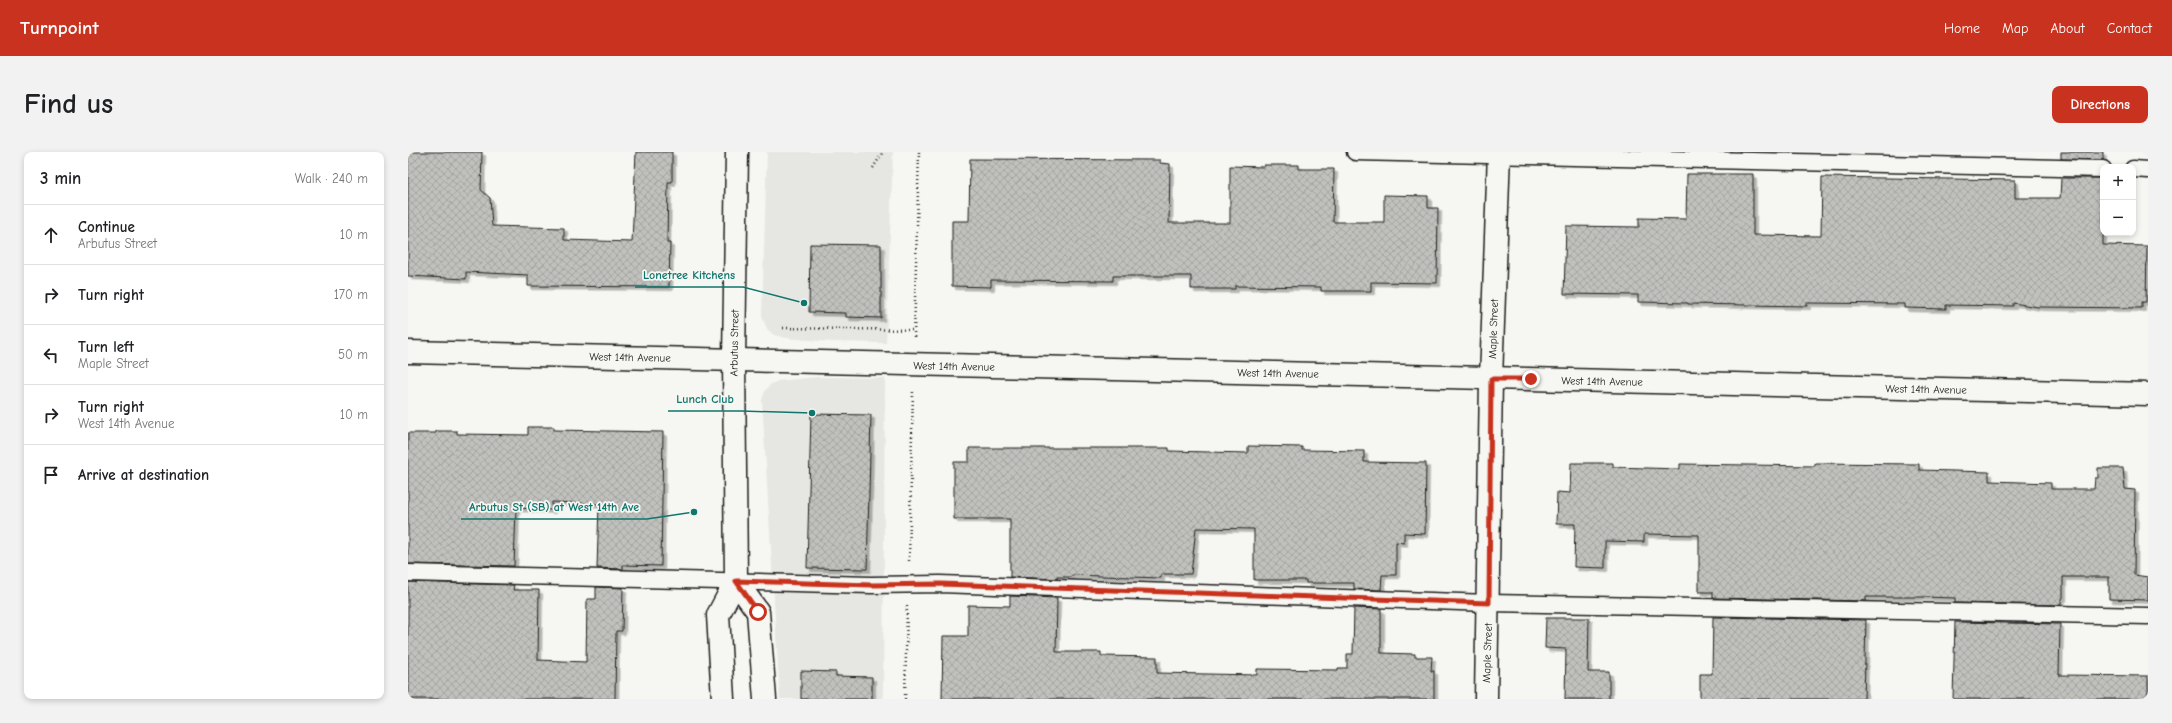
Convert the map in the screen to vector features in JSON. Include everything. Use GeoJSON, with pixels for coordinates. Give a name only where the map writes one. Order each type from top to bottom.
{"type":"FeatureCollection","features":[{"type":"Feature","properties":{"kind":"street","name":"Arbutus Street"},"geometry":{"type":"LineString","coordinates":[[723,699],[718,615],[736,581],[734,360],[737,152]]}},
{"type":"Feature","properties":{"kind":"street","name":"Maple Street"},"geometry":{"type":"LineString","coordinates":[[1486,699],[1489,603],[1491,379],[1499,154]]}},
{"type":"Feature","properties":{"kind":"street","name":"West 14th Avenue"},"geometry":{"type":"LineString","coordinates":[[408,352],[2148,394]]}},
{"type":"Feature","properties":{"kind":"street"},"geometry":{"type":"LineString","coordinates":[[736,581],[758,612],[765,699]]}},
{"type":"Feature","properties":{"kind":"lane"},"geometry":{"type":"LineString","coordinates":[[1355,152],[1499,154],[2100,169]]}},
{"type":"Feature","properties":{"kind":"lane"},"geometry":{"type":"LineString","coordinates":[[2136,169],[2148,170]]}},
{"type":"Feature","properties":{"kind":"lane"},"geometry":{"type":"LineString","coordinates":[[408,573],[871,585],[940,584],[1489,603],[2148,616]]}},
{"type":"Feature","properties":{"kind":"path"},"geometry":{"type":"LineString","coordinates":[[873,168],[883,152]]}},
{"type":"Feature","properties":{"kind":"path"},"geometry":{"type":"LineString","coordinates":[[783,328],[914,330],[919,152]]}},
{"type":"Feature","properties":{"kind":"path"},"geometry":{"type":"LineString","coordinates":[[905,699],[913,394]]}},
{"type":"Feature","properties":{"kind":"shaded area"},"geometry":{"type":"Polygon","coordinates":[[[767,152],[893,152],[886,343],[832,342],[786,338],[774,335],[767,329],[762,316],[767,152]]]}},
{"type":"Feature","properties":{"kind":"shaded area"},"geometry":{"type":"Polygon","coordinates":[[[817,377],[885,378],[883,699],[780,699],[762,400],[765,391],[771,384],[778,381],[817,377]]]}},
{"type":"Feature","properties":{"kind":"building"},"geometry":{"type":"Polygon","coordinates":[[[408,152],[482,152],[481,190],[490,198],[492,226],[564,228],[564,240],[632,242],[636,152],[672,152],[672,182],[668,182],[667,243],[670,243],[669,287],[528,286],[528,275],[466,272],[466,279],[408,276],[408,152]]]}},
{"type":"Feature","properties":{"kind":"building"},"geometry":{"type":"Polygon","coordinates":[[[2061,152],[2103,152],[2103,160],[2061,159],[2061,152]]]}},
{"type":"Feature","properties":{"kind":"building"},"geometry":{"type":"Polygon","coordinates":[[[970,159],[1160,160],[1160,163],[1170,164],[1169,223],[1230,223],[1230,166],[1264,167],[1264,165],[1299,165],[1299,169],[1334,169],[1333,222],[1384,222],[1384,195],[1428,196],[1428,208],[1438,208],[1437,283],[1371,282],[1371,291],[1321,291],[1321,287],[1235,286],[1235,289],[1191,289],[1191,276],[1113,276],[1113,281],[991,280],[991,287],[952,286],[952,221],[969,221],[970,159]]]}},
{"type":"Feature","properties":{"kind":"building"},"geometry":{"type":"Polygon","coordinates":[[[1687,174],[1753,174],[1753,235],[1821,236],[1822,177],[2015,180],[2015,198],[2060,198],[2061,178],[2100,178],[2100,236],[2103,236],[2103,245],[2147,246],[2146,302],[2142,302],[2142,308],[2038,307],[2013,303],[2013,306],[1946,305],[1946,309],[1905,308],[1905,304],[1807,303],[1807,306],[1688,304],[1638,302],[1638,295],[1564,294],[1566,226],[1639,227],[1639,218],[1686,219],[1687,174]]]}},
{"type":"Feature","properties":{"kind":"building"},"geometry":{"type":"Polygon","coordinates":[[[810,244],[881,245],[881,318],[846,317],[846,313],[809,312],[810,244]]]}},
{"type":"Feature","properties":{"kind":"building"},"geometry":{"type":"Polygon","coordinates":[[[811,414],[871,415],[867,569],[807,568],[811,414]]]}},
{"type":"Feature","properties":{"kind":"building"},"geometry":{"type":"Polygon","coordinates":[[[528,427],[554,427],[554,430],[663,432],[661,566],[623,565],[623,569],[597,568],[599,504],[552,502],[552,510],[516,508],[514,566],[408,564],[408,433],[457,431],[457,434],[528,435],[528,427]]]}},
{"type":"Feature","properties":{"kind":"building"},"geometry":{"type":"Polygon","coordinates":[[[1248,446],[1302,447],[1302,450],[1364,451],[1364,462],[1426,463],[1425,534],[1404,533],[1404,543],[1396,542],[1396,575],[1382,575],[1381,590],[1354,589],[1354,583],[1306,583],[1306,580],[1254,580],[1254,529],[1196,528],[1191,574],[1161,574],[1161,578],[1072,575],[1072,577],[1057,577],[1057,579],[1010,577],[1010,519],[954,519],[954,462],[969,462],[969,448],[1169,448],[1169,451],[1248,453],[1248,446]]]}},
{"type":"Feature","properties":{"kind":"building"},"geometry":{"type":"Polygon","coordinates":[[[1571,463],[1613,463],[1613,467],[1680,469],[1680,464],[1815,466],[1815,463],[1919,464],[1919,470],[1989,472],[1989,481],[2051,483],[2051,489],[2094,489],[2095,478],[2098,478],[2098,468],[2123,468],[2125,489],[2135,490],[2134,575],[2148,577],[2148,600],[2109,599],[2109,577],[2063,577],[2063,598],[2061,598],[2061,605],[1955,603],[1955,598],[1924,597],[1866,597],[1866,601],[1713,598],[1713,592],[1699,592],[1699,535],[1644,534],[1644,542],[1605,541],[1605,568],[1574,567],[1575,524],[1556,524],[1557,492],[1570,493],[1571,463]]]}},
{"type":"Feature","properties":{"kind":"building"},"geometry":{"type":"Polygon","coordinates":[[[408,582],[514,585],[513,590],[539,590],[538,660],[586,662],[587,599],[596,599],[596,587],[623,588],[622,631],[616,631],[615,699],[408,699],[408,582]]]}},
{"type":"Feature","properties":{"kind":"building"},"geometry":{"type":"Polygon","coordinates":[[[1010,596],[1057,598],[1056,652],[1101,652],[1101,656],[1157,657],[1157,673],[1257,675],[1257,669],[1338,670],[1338,668],[1347,668],[1347,654],[1353,654],[1354,608],[1381,609],[1381,653],[1415,654],[1415,657],[1432,657],[1431,671],[1434,671],[1434,699],[942,699],[943,636],[968,636],[968,605],[1010,606],[1010,596]]]}},
{"type":"Feature","properties":{"kind":"building"},"geometry":{"type":"Polygon","coordinates":[[[1713,617],[1866,620],[1864,699],[1700,699],[1700,674],[1712,674],[1713,617]]]}},
{"type":"Feature","properties":{"kind":"building"},"geometry":{"type":"Polygon","coordinates":[[[1546,618],[1589,618],[1588,672],[1609,672],[1609,699],[1565,699],[1566,649],[1545,648],[1546,618]]]}},
{"type":"Feature","properties":{"kind":"building"},"geometry":{"type":"Polygon","coordinates":[[[1955,622],[2060,624],[2059,675],[2148,676],[2148,699],[1953,699],[1955,622]]]}},
{"type":"Feature","properties":{"kind":"building"},"geometry":{"type":"Polygon","coordinates":[[[801,671],[836,672],[836,676],[872,677],[872,699],[801,699],[801,671]]]}},
{"type":"Feature","properties":{"kind":"place","name":"Lonetree Kitchens"},"geometry":{"type":"Point","coordinates":[804,303]}},
{"type":"Feature","properties":{"kind":"place","name":"Lunch Club"},"geometry":{"type":"Point","coordinates":[812,413]}},
{"type":"Feature","properties":{"kind":"place","name":"Arbutus St (SB) at West 14th Ave"},"geometry":{"type":"Point","coordinates":[694,512]}},
{"type":"Feature","properties":{"kind":"route"},"geometry":{"type":"LineString","coordinates":[[758,612],[736,581],[871,585],[940,584],[1489,603],[1491,379],[1531,379]]}}]}
